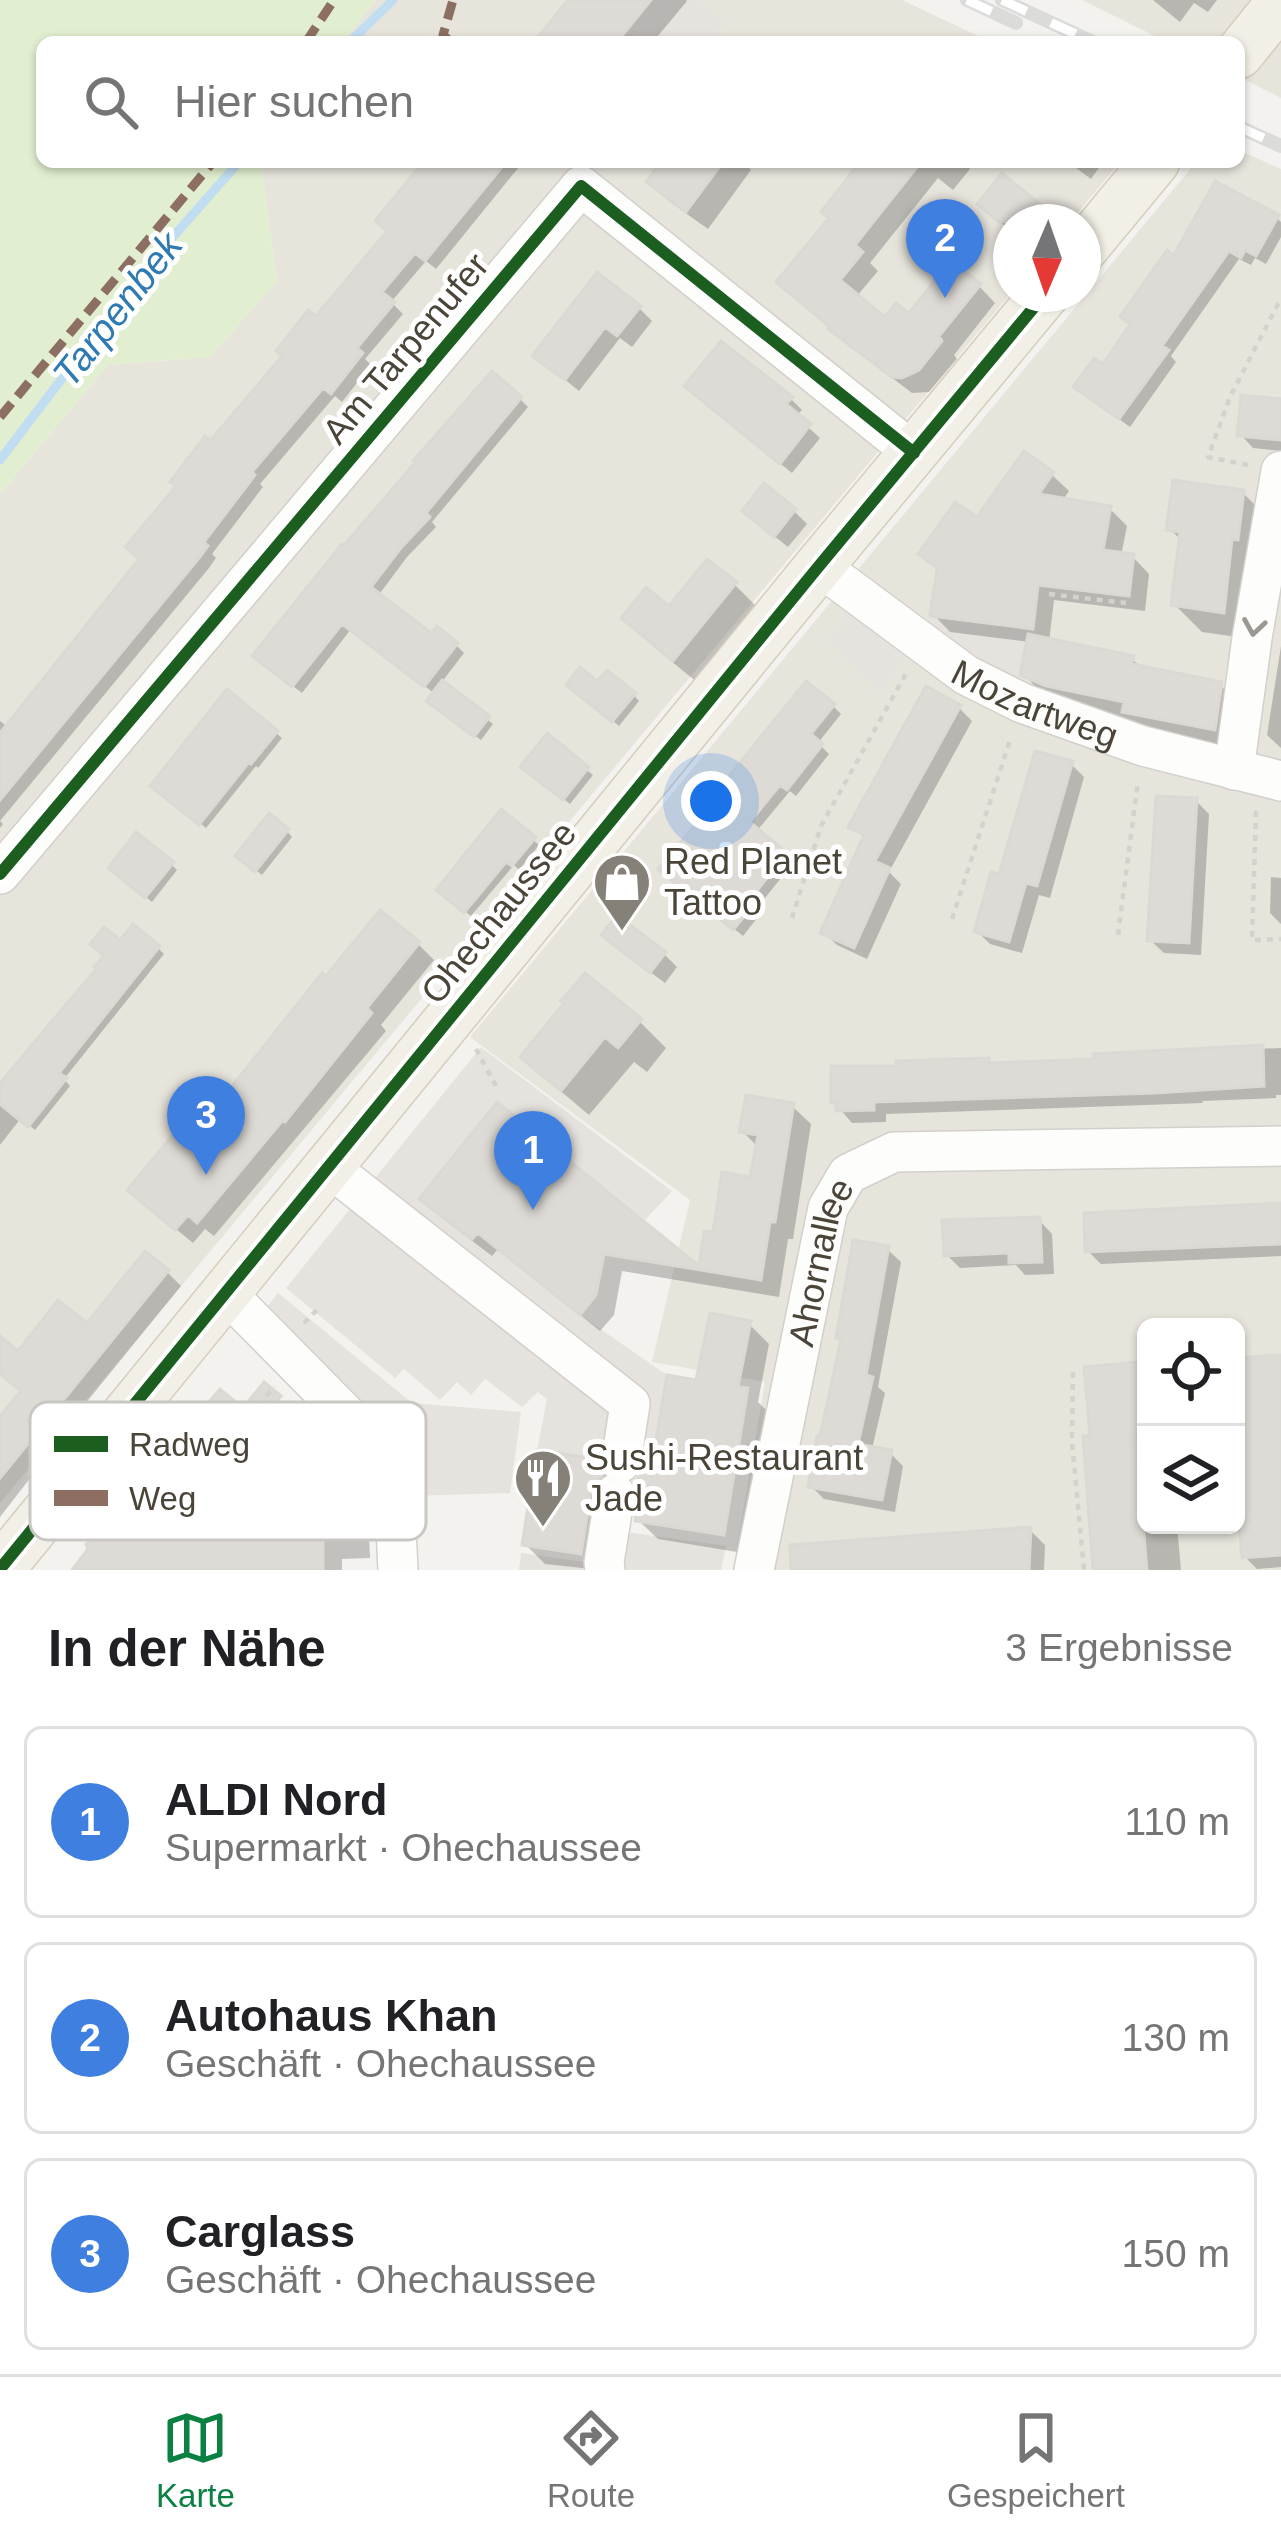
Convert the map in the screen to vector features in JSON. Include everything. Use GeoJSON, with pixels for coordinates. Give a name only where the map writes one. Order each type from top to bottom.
{"type":"FeatureCollection","features":[{"type":"Feature","properties":{"kind":"main road"},"geometry":{"type":"LineString","coordinates":[[1101,227],[1150,168]]}},
{"type":"Feature","properties":{"kind":"main road","name":"Ohechaussee"},"geometry":{"type":"LineString","coordinates":[[137,1402],[1031,312]]}},
{"type":"Feature","properties":{"kind":"main road","name":"Ohechaussee"},"geometry":{"type":"LineString","coordinates":[[0,1569],[30,1532]]}},
{"type":"Feature","properties":{"kind":"street","name":"Am Tarpenufer"},"geometry":{"type":"LineString","coordinates":[[0,874],[581,186],[914,453]]}},
{"type":"Feature","properties":{"kind":"street"},"geometry":{"type":"LineString","coordinates":[[1257,776],[1252,638],[1281,471]]}},
{"type":"Feature","properties":{"kind":"street","name":"Mozartweg"},"geometry":{"type":"LineString","coordinates":[[819,566],[966,675],[1022,704],[1143,746],[1257,776]]}},
{"type":"Feature","properties":{"kind":"street","name":"Ahornallee"},"geometry":{"type":"LineString","coordinates":[[754,1570],[828,1208],[848,1174],[894,1152],[1281,1146]]}},
{"type":"Feature","properties":{"kind":"street"},"geometry":{"type":"LineString","coordinates":[[329,1167],[630,1404],[605,1570]]}},
{"type":"Feature","properties":{"kind":"street"},"geometry":{"type":"LineString","coordinates":[[226,1293],[334,1402]]}},
{"type":"Feature","properties":{"kind":"street"},"geometry":{"type":"LineString","coordinates":[[397,1540],[398,1570]]}},
{"type":"Feature","properties":{"kind":"path"},"geometry":{"type":"LineString","coordinates":[[1281,298],[1230,397],[1208,457],[1281,471]]}},
{"type":"Feature","properties":{"kind":"path"},"geometry":{"type":"LineString","coordinates":[[1049,594],[1126,604]]}},
{"type":"Feature","properties":{"kind":"path"},"geometry":{"type":"LineString","coordinates":[[792,918],[821,826],[923,644]]}},
{"type":"Feature","properties":{"kind":"path"},"geometry":{"type":"LineString","coordinates":[[952,919],[1022,704]]}},
{"type":"Feature","properties":{"kind":"path"},"geometry":{"type":"LineString","coordinates":[[1118,935],[1143,746]]}},
{"type":"Feature","properties":{"kind":"path"},"geometry":{"type":"LineString","coordinates":[[1257,776],[1252,940],[1281,939]]}},
{"type":"Feature","properties":{"kind":"path"},"geometry":{"type":"LineString","coordinates":[[1073,1372],[1072,1442],[1084,1570]]}},
{"type":"Feature","properties":{"kind":"shaded area"},"geometry":{"type":"Polygon","coordinates":[[[376,0],[902,0],[978,36],[347,36],[376,0]]]}},
{"type":"Feature","properties":{"kind":"shaded area"},"geometry":{"type":"Polygon","coordinates":[[[651,0],[697,0],[725,22],[714,36],[622,36],[651,0]]]}},
{"type":"Feature","properties":{"kind":"shaded area"},"geometry":{"type":"Polygon","coordinates":[[[1082,0],[1281,0],[1281,98],[1245,80],[1245,36],[1155,36],[1082,0]]]}},
{"type":"Feature","properties":{"kind":"shaded area"},"geometry":{"type":"Polygon","coordinates":[[[1245,153],[1281,169],[1281,1570],[733,1570],[765,1382],[652,1362],[690,1200],[470,1037],[1072,312],[1101,312],[1101,276],[1191,168],[1245,168],[1245,153]]]}},
{"type":"Feature","properties":{"kind":"shaded area"},"geometry":{"type":"Polygon","coordinates":[[[262,168],[1115,168],[1085,204],[993,204],[995,312],[84,1402],[30,1402],[30,1467],[0,1503],[0,494],[108,365],[210,357],[277,281],[262,168]]]}},
{"type":"Feature","properties":{"kind":"shaded area"},"geometry":{"type":"Polygon","coordinates":[[[851,609],[908,649],[882,695],[826,641],[851,609]]]}},
{"type":"Feature","properties":{"kind":"shaded area"},"geometry":{"type":"Polygon","coordinates":[[[930,616],[1033,629],[1019,681],[968,661],[921,628],[930,616]]]}},
{"type":"Feature","properties":{"kind":"shaded area"},"geometry":{"type":"Polygon","coordinates":[[[481,1047],[672,1191],[645,1220],[497,1102],[420,1199],[472,1239],[478,1233],[580,1315],[667,1375],[653,1457],[641,1455],[639,1465],[537,1450],[547,1399],[538,1392],[522,1407],[485,1379],[471,1395],[457,1382],[440,1400],[404,1369],[395,1378],[286,1288],[481,1047]]]}},
{"type":"Feature","properties":{"kind":"shaded area"},"geometry":{"type":"Polygon","coordinates":[[[278,1293],[411,1402],[322,1402],[250,1329],[278,1293]]]}},
{"type":"Feature","properties":{"kind":"shaded area"},"geometry":{"type":"Polygon","coordinates":[[[426,1404],[521,1412],[510,1493],[426,1495],[426,1404]]]}},
{"type":"Feature","properties":{"kind":"shaded area"},"geometry":{"type":"Polygon","coordinates":[[[626,1532],[726,1546],[721,1570],[519,1570],[521,1553],[620,1567],[626,1532]]]}},
{"type":"Feature","properties":{"kind":"green space"},"geometry":{"type":"Polygon","coordinates":[[[0,0],[376,0],[347,36],[36,36],[36,168],[262,168],[277,281],[210,357],[108,365],[0,494],[0,0]]]}},
{"type":"Feature","properties":{"kind":"building"},"geometry":{"type":"Polygon","coordinates":[[[568,0],[651,0],[622,36],[539,36],[568,0]]]}},
{"type":"Feature","properties":{"kind":"building"},"geometry":{"type":"Polygon","coordinates":[[[418,168],[501,168],[425,261],[415,253],[382,292],[395,302],[357,348],[363,353],[331,394],[323,388],[252,472],[255,475],[204,542],[208,546],[199,558],[0,800],[0,733],[139,559],[125,547],[176,486],[170,482],[205,436],[211,440],[282,356],[276,351],[308,310],[316,316],[387,231],[375,221],[418,168]]]}},
{"type":"Feature","properties":{"kind":"building"},"geometry":{"type":"Polygon","coordinates":[[[656,168],[719,168],[686,212],[646,182],[656,168]]]}},
{"type":"Feature","properties":{"kind":"building"},"geometry":{"type":"Polygon","coordinates":[[[855,168],[916,168],[855,245],[863,252],[840,280],[885,317],[896,303],[909,313],[951,260],[981,284],[939,336],[942,341],[919,370],[892,377],[776,282],[829,218],[821,212],[855,168]]]}},
{"type":"Feature","properties":{"kind":"building"},"geometry":{"type":"Polygon","coordinates":[[[1002,173],[1040,204],[993,204],[993,217],[977,204],[1002,173]]]}},
{"type":"Feature","properties":{"kind":"building"},"geometry":{"type":"Polygon","coordinates":[[[1215,181],[1279,215],[1256,256],[1245,250],[1241,258],[1229,251],[1162,346],[1169,350],[1119,419],[1073,387],[1094,358],[1103,364],[1130,324],[1120,317],[1167,250],[1174,255],[1215,181]]]}},
{"type":"Feature","properties":{"kind":"building"},"geometry":{"type":"Polygon","coordinates":[[[597,272],[641,306],[617,336],[605,327],[565,380],[532,356],[597,272]]]}},
{"type":"Feature","properties":{"kind":"building"},"geometry":{"type":"Polygon","coordinates":[[[721,341],[793,397],[786,404],[811,424],[780,464],[684,386],[721,341]]]}},
{"type":"Feature","properties":{"kind":"building"},"geometry":{"type":"Polygon","coordinates":[[[492,371],[522,397],[371,587],[431,633],[437,626],[458,643],[424,687],[342,624],[292,687],[252,656],[492,371]]]}},
{"type":"Feature","properties":{"kind":"building"},"geometry":{"type":"Polygon","coordinates":[[[1241,395],[1281,399],[1281,440],[1237,436],[1241,395]]]}},
{"type":"Feature","properties":{"kind":"building"},"geometry":{"type":"Polygon","coordinates":[[[1024,451],[1054,472],[1039,494],[1111,506],[1103,550],[1134,554],[1129,596],[1038,585],[1033,629],[930,616],[937,568],[918,554],[955,502],[977,517],[1024,451]]]}},
{"type":"Feature","properties":{"kind":"building"},"geometry":{"type":"Polygon","coordinates":[[[1173,480],[1244,490],[1238,540],[1232,539],[1224,613],[1171,605],[1180,532],[1166,530],[1173,480]]]}},
{"type":"Feature","properties":{"kind":"building"},"geometry":{"type":"Polygon","coordinates":[[[764,483],[796,509],[774,537],[742,511],[764,483]]]}},
{"type":"Feature","properties":{"kind":"building"},"geometry":{"type":"Polygon","coordinates":[[[707,559],[737,582],[673,661],[621,618],[646,587],[669,606],[707,559]]]}},
{"type":"Feature","properties":{"kind":"building"},"geometry":{"type":"Polygon","coordinates":[[[1028,634],[1134,656],[1132,664],[1222,682],[1215,730],[1122,712],[1124,702],[1046,686],[1020,675],[1028,634]]]}},
{"type":"Feature","properties":{"kind":"building"},"geometry":{"type":"Polygon","coordinates":[[[580,667],[597,681],[607,670],[636,693],[612,722],[566,685],[580,667]]]}},
{"type":"Feature","properties":{"kind":"building"},"geometry":{"type":"Polygon","coordinates":[[[442,680],[490,716],[474,737],[426,701],[442,680]]]}},
{"type":"Feature","properties":{"kind":"building"},"geometry":{"type":"Polygon","coordinates":[[[806,681],[835,704],[811,734],[823,744],[787,790],[780,785],[750,822],[787,853],[751,898],[756,902],[733,930],[658,869],[806,681]]]}},
{"type":"Feature","properties":{"kind":"building"},"geometry":{"type":"Polygon","coordinates":[[[926,686],[961,705],[875,861],[890,868],[854,948],[820,933],[864,835],[848,827],[926,686]]]}},
{"type":"Feature","properties":{"kind":"building"},"geometry":{"type":"Polygon","coordinates":[[[227,689],[278,731],[199,825],[150,786],[227,689]]]}},
{"type":"Feature","properties":{"kind":"building"},"geometry":{"type":"Polygon","coordinates":[[[547,733],[589,767],[563,800],[520,767],[547,733]]]}},
{"type":"Feature","properties":{"kind":"building"},"geometry":{"type":"Polygon","coordinates":[[[1035,751],[1073,761],[1037,886],[1026,883],[1009,942],[974,932],[991,872],[999,874],[1035,751]]]}},
{"type":"Feature","properties":{"kind":"building"},"geometry":{"type":"Polygon","coordinates":[[[1156,796],[1197,798],[1189,943],[1147,941],[1156,796]]]}},
{"type":"Feature","properties":{"kind":"building"},"geometry":{"type":"Polygon","coordinates":[[[501,809],[536,837],[512,866],[506,862],[464,913],[436,890],[501,809]]]}},
{"type":"Feature","properties":{"kind":"building"},"geometry":{"type":"Polygon","coordinates":[[[269,813],[289,829],[255,872],[235,856],[269,813]]]}},
{"type":"Feature","properties":{"kind":"building"},"geometry":{"type":"Polygon","coordinates":[[[136,832],[174,862],[145,898],[108,868],[136,832]]]}},
{"type":"Feature","properties":{"kind":"building"},"geometry":{"type":"Polygon","coordinates":[[[380,910],[420,942],[367,1008],[372,1013],[285,1122],[197,1223],[188,1215],[175,1230],[127,1190],[207,1094],[218,1104],[322,973],[326,976],[380,910]]]}},
{"type":"Feature","properties":{"kind":"building","name":"Red Planet Tattoo"},"geometry":{"type":"Polygon","coordinates":[[[617,915],[666,952],[650,973],[601,935],[617,915]]]}},
{"type":"Feature","properties":{"kind":"building"},"geometry":{"type":"Polygon","coordinates":[[[133,924],[160,946],[59,1073],[67,1078],[28,1127],[0,1104],[0,1083],[96,969],[104,956],[90,944],[104,927],[120,940],[133,924]]]}},
{"type":"Feature","properties":{"kind":"building"},"geometry":{"type":"Polygon","coordinates":[[[585,973],[642,1019],[618,1048],[605,1037],[561,1091],[520,1057],[585,973]]]}},
{"type":"Feature","properties":{"kind":"building"},"geometry":{"type":"Polygon","coordinates":[[[1263,1045],[1264,1086],[874,1102],[874,1110],[836,1111],[836,1103],[831,1103],[831,1066],[989,1058],[989,1063],[1094,1059],[1093,1054],[1263,1045]]]}},
{"type":"Feature","properties":{"kind":"building"},"geometry":{"type":"Polygon","coordinates":[[[746,1095],[794,1103],[761,1280],[604,1254],[596,1295],[580,1315],[478,1233],[472,1239],[419,1199],[497,1102],[699,1266],[704,1231],[713,1232],[722,1172],[750,1177],[758,1135],[739,1132],[746,1095]]]}},
{"type":"Feature","properties":{"kind":"building"},"geometry":{"type":"Polygon","coordinates":[[[1281,1203],[1281,1244],[1085,1252],[1084,1213],[1281,1203]]]}},
{"type":"Feature","properties":{"kind":"building"},"geometry":{"type":"Polygon","coordinates":[[[1040,1217],[1042,1262],[1009,1263],[1009,1253],[944,1256],[942,1220],[1040,1217]]]}},
{"type":"Feature","properties":{"kind":"building"},"geometry":{"type":"Polygon","coordinates":[[[853,1240],[889,1246],[866,1375],[873,1377],[858,1444],[892,1450],[882,1500],[808,1487],[841,1339],[836,1338],[853,1240]]]}},
{"type":"Feature","properties":{"kind":"building"},"geometry":{"type":"Polygon","coordinates":[[[145,1251],[169,1270],[62,1402],[30,1402],[30,1441],[0,1478],[0,1416],[21,1391],[0,1374],[0,1336],[18,1351],[58,1300],[87,1323],[145,1251]]]}},
{"type":"Feature","properties":{"kind":"building"},"geometry":{"type":"Polygon","coordinates":[[[710,1313],[751,1321],[738,1387],[748,1388],[724,1535],[635,1521],[639,1497],[634,1481],[646,1456],[653,1457],[667,1375],[696,1380],[710,1313]]]}},
{"type":"Feature","properties":{"kind":"building"},"geometry":{"type":"Polygon","coordinates":[[[1281,1355],[1281,1555],[1242,1558],[1245,1357],[1281,1355]]]}},
{"type":"Feature","properties":{"kind":"building"},"geometry":{"type":"Polygon","coordinates":[[[1137,1362],[1137,1534],[1144,1534],[1147,1570],[1093,1570],[1083,1436],[1090,1436],[1084,1367],[1137,1362]]]}},
{"type":"Feature","properties":{"kind":"building"},"geometry":{"type":"Polygon","coordinates":[[[264,1382],[281,1396],[276,1402],[248,1402],[264,1382]]]}},
{"type":"Feature","properties":{"kind":"building"},"geometry":{"type":"Polygon","coordinates":[[[220,1389],[236,1402],[209,1402],[220,1389]]]}},
{"type":"Feature","properties":{"kind":"building"},"geometry":{"type":"Polygon","coordinates":[[[537,1450],[597,1459],[602,1475],[591,1490],[581,1554],[522,1545],[537,1450]]]}},
{"type":"Feature","properties":{"kind":"building"},"geometry":{"type":"Polygon","coordinates":[[[1031,1527],[1029,1570],[791,1570],[790,1545],[1031,1527]]]}},
{"type":"Feature","properties":{"kind":"building"},"geometry":{"type":"Polygon","coordinates":[[[90,1540],[323,1540],[323,1570],[72,1570],[88,1549],[90,1540]]]}},
{"type":"Feature","properties":{"kind":"waterway","name":"Tarpenbek"},"geometry":{"type":"LineString","coordinates":[[356,36],[393,0]]}},
{"type":"Feature","properties":{"kind":"waterway","name":"Tarpenbek"},"geometry":{"type":"LineString","coordinates":[[0,460],[149,264],[234,168]]}},
{"type":"Feature","properties":{"kind":"railway"},"geometry":{"type":"LineString","coordinates":[[967,0],[1016,23]]}},
{"type":"Feature","properties":{"kind":"railway"},"geometry":{"type":"LineString","coordinates":[[1002,0],[1080,36]]}},
{"type":"Feature","properties":{"kind":"railway"},"geometry":{"type":"LineString","coordinates":[[1245,130],[1281,146]]}},
{"type":"Feature","properties":{"kind":"marked path"},"geometry":{"type":"LineString","coordinates":[[310,36],[334,0]]}},
{"type":"Feature","properties":{"kind":"marked path"},"geometry":{"type":"LineString","coordinates":[[444,36],[453,0]]}},
{"type":"Feature","properties":{"kind":"marked path"},"geometry":{"type":"LineString","coordinates":[[0,417],[208,168]]}},
{"type":"Feature","properties":{"kind":"cycle path"},"geometry":{"type":"LineString","coordinates":[[0,874],[581,186],[914,453]]}},
{"type":"Feature","properties":{"kind":"cycle path"},"geometry":{"type":"LineString","coordinates":[[136,1402],[1030,312]]}},
{"type":"Feature","properties":{"kind":"cycle path"},"geometry":{"type":"LineString","coordinates":[[0,1569],[30,1532]]}},
{"type":"Feature","properties":{"kind":"place","name":"Autohaus Khan"},"geometry":{"type":"Point","coordinates":[945,298]}},
{"type":"Feature","properties":{"kind":"place","name":"Red Planet Tattoo"},"geometry":{"type":"Point","coordinates":[622,933]}},
{"type":"Feature","properties":{"kind":"place","name":"Carglass"},"geometry":{"type":"Point","coordinates":[206,1175]}},
{"type":"Feature","properties":{"kind":"place","name":"ALDI Nord"},"geometry":{"type":"Point","coordinates":[533,1210]}},
{"type":"Feature","properties":{"kind":"place","name":"Sushi-Restaurant Jade"},"geometry":{"type":"Point","coordinates":[543,1529]}}]}
